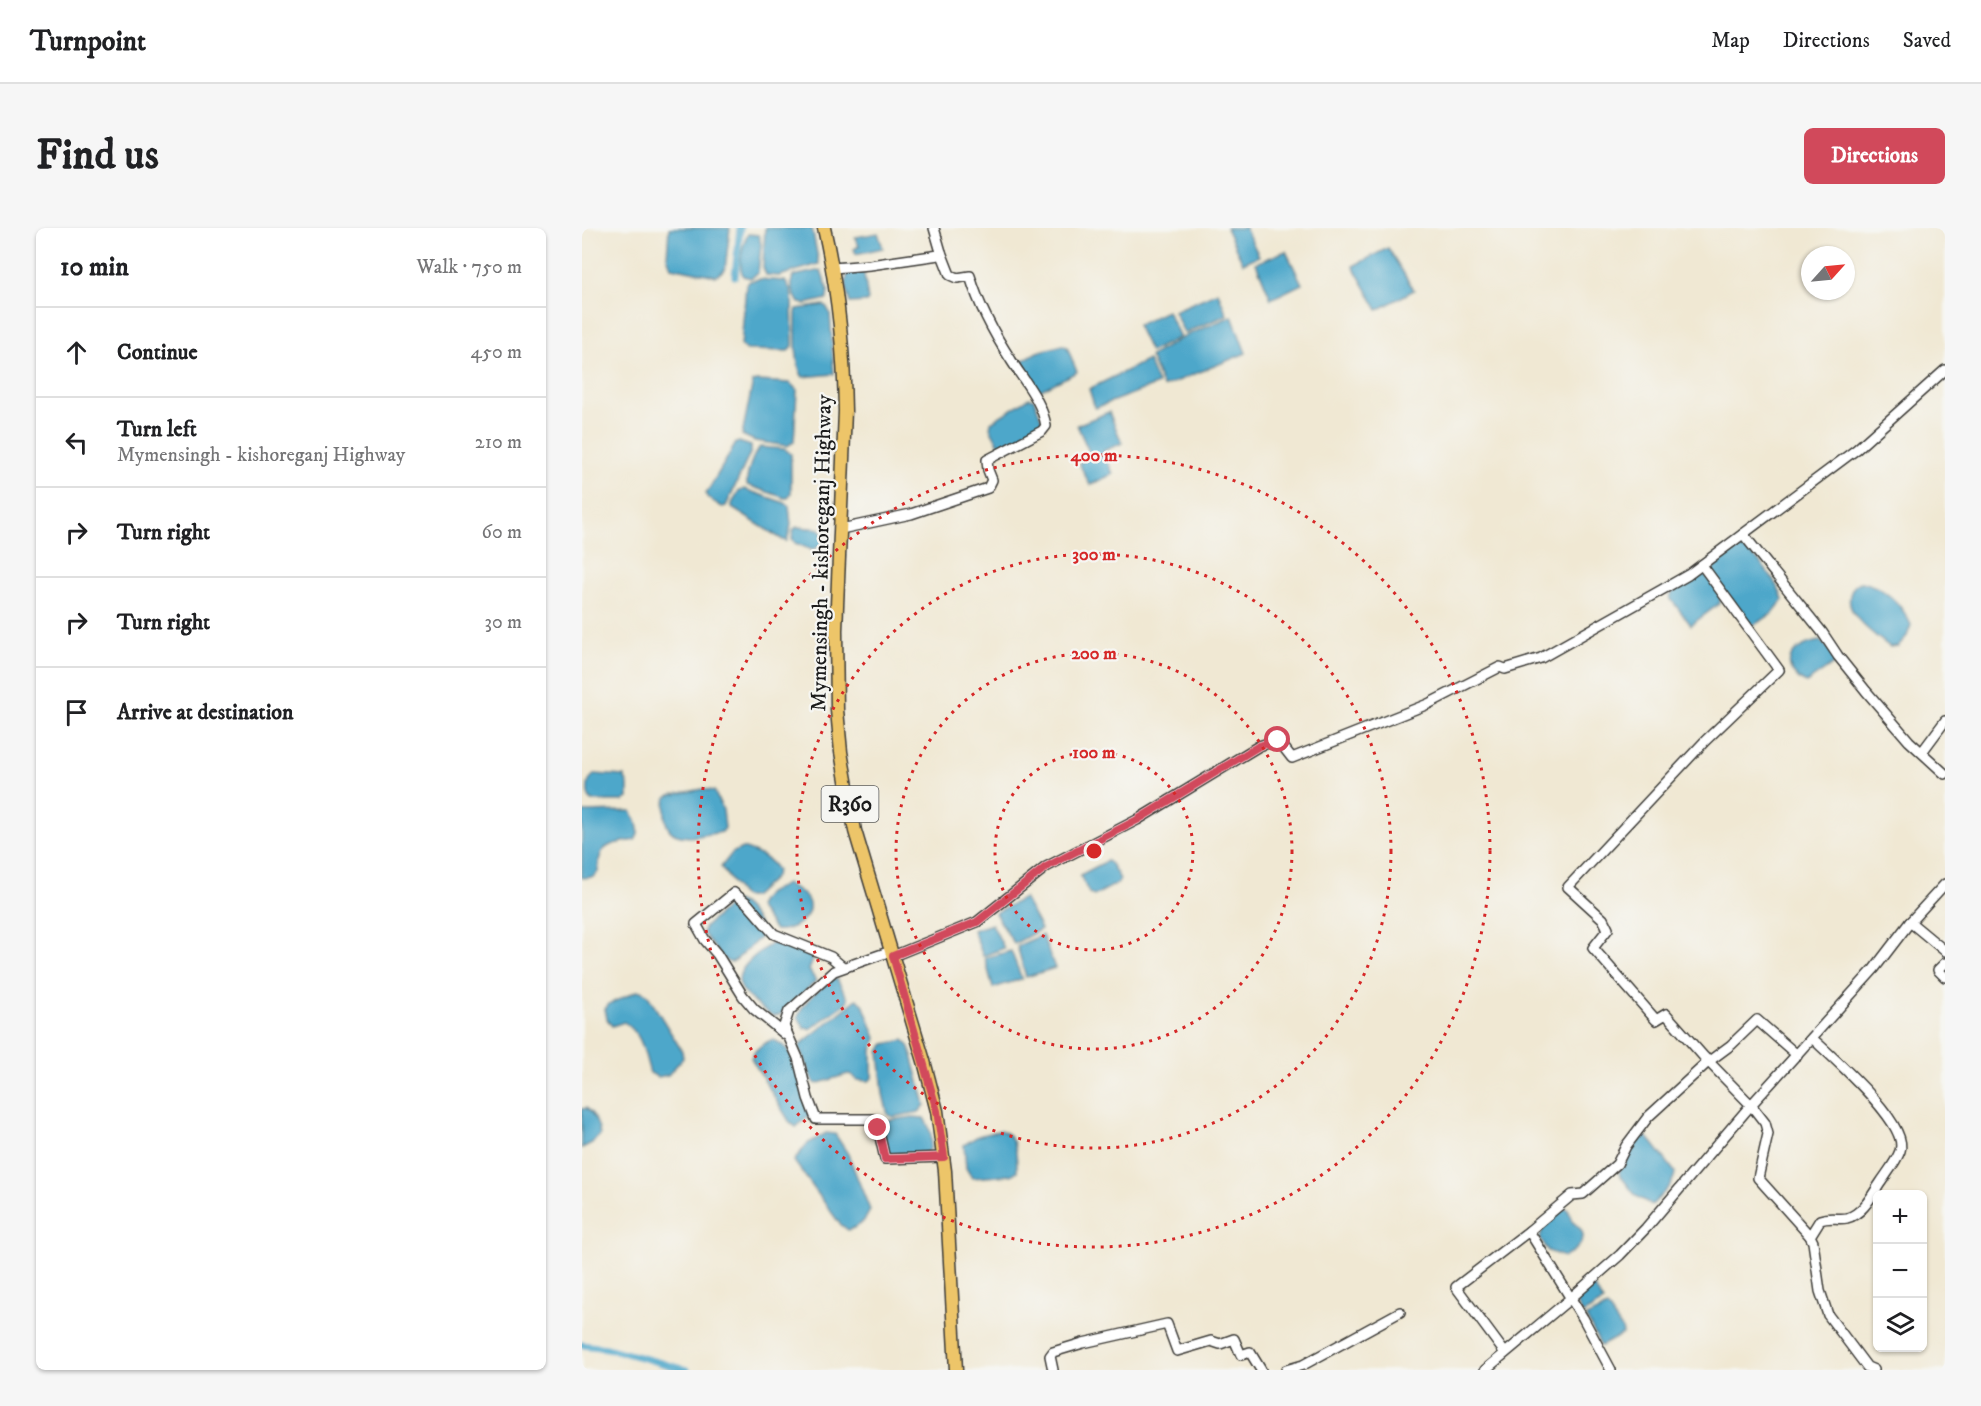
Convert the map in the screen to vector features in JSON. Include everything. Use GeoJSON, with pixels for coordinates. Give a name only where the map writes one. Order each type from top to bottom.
{"type":"FeatureCollection","features":[{"type":"Feature","properties":{"kind":"main road","name":"Mymensingh - kishoreganj Highway"},"geometry":{"type":"LineString","coordinates":[[824,228],[839,307],[844,377],[841,529],[836,630],[837,710],[841,752],[855,831],[934,1101],[944,1157],[956,1370]]}},
{"type":"Feature","properties":{"kind":"street"},"geometry":{"type":"LineString","coordinates":[[841,529],[911,514],[988,488],[992,480],[987,460],[1042,431],[1046,426],[1042,408],[1009,357],[977,299],[970,276],[957,278],[950,275],[934,228]]}},
{"type":"Feature","properties":{"kind":"street"},"geometry":{"type":"LineString","coordinates":[[833,268],[939,255],[941,252]]}},
{"type":"Feature","properties":{"kind":"street"},"geometry":{"type":"LineString","coordinates":[[944,1157],[885,1159],[878,1128],[873,1119],[816,1119],[798,1058],[784,1026],[789,1011],[822,980],[843,967],[892,953],[977,922],[1046,867],[1137,820],[1259,746],[1278,740],[1292,758],[1428,704],[1500,667],[1505,669],[1541,658],[1688,575],[1857,449],[1945,370]]}},
{"type":"Feature","properties":{"kind":"street"},"geometry":{"type":"LineString","coordinates":[[1743,534],[1866,691],[1945,774]]}},
{"type":"Feature","properties":{"kind":"street"},"geometry":{"type":"LineString","coordinates":[[1702,565],[1779,670],[1705,741],[1568,887],[1603,919],[1608,930],[1593,948],[1656,1020],[1666,1014],[1708,1062],[1751,1105],[1764,1123],[1768,1134],[1758,1178],[1810,1236],[1813,1242],[1820,1291],[1828,1315],[1867,1367],[1875,1370]]}},
{"type":"Feature","properties":{"kind":"street"},"geometry":{"type":"LineString","coordinates":[[1922,752],[1945,721]]}},
{"type":"Feature","properties":{"kind":"street"},"geometry":{"type":"LineString","coordinates":[[1485,1370],[1571,1298],[1646,1228],[1751,1105],[1874,969],[1910,922],[1945,884]]}},
{"type":"Feature","properties":{"kind":"street"},"geometry":{"type":"LineString","coordinates":[[788,1037],[754,1009],[743,996],[696,924],[734,893],[747,903],[774,934],[831,957],[843,967]]}},
{"type":"Feature","properties":{"kind":"street"},"geometry":{"type":"LineString","coordinates":[[1910,922],[1945,951]]}},
{"type":"Feature","properties":{"kind":"street"},"geometry":{"type":"LineString","coordinates":[[1945,963],[1938,970],[1945,977]]}},
{"type":"Feature","properties":{"kind":"street"},"geometry":{"type":"LineString","coordinates":[[1505,1353],[1456,1287],[1572,1195],[1583,1194],[1617,1164],[1626,1146],[1648,1117],[1757,1020],[1797,1055]]}},
{"type":"Feature","properties":{"kind":"street"},"geometry":{"type":"LineString","coordinates":[[1810,1236],[1820,1220],[1846,1218],[1859,1212],[1868,1202],[1901,1150],[1900,1135],[1880,1105],[1812,1038]]}},
{"type":"Feature","properties":{"kind":"street"},"geometry":{"type":"LineString","coordinates":[[1529,1231],[1571,1298],[1611,1370]]}},
{"type":"Feature","properties":{"kind":"street"},"geometry":{"type":"LineString","coordinates":[[1286,1370],[1303,1365],[1400,1312]]}},
{"type":"Feature","properties":{"kind":"street"},"geometry":{"type":"LineString","coordinates":[[1053,1370],[1050,1356],[1053,1352],[1167,1324],[1177,1351],[1211,1341],[1220,1344],[1234,1339],[1241,1355],[1250,1352],[1261,1370]]}},
{"type":"Feature","properties":{"kind":"water"},"geometry":{"type":"Polygon","coordinates":[[[669,228],[730,228],[725,269],[716,276],[671,267],[667,257],[669,228]]]}},
{"type":"Feature","properties":{"kind":"water"},"geometry":{"type":"Polygon","coordinates":[[[765,228],[812,228],[819,264],[779,276],[766,275],[763,267],[765,228]]]}},
{"type":"Feature","properties":{"kind":"water"},"geometry":{"type":"Polygon","coordinates":[[[1226,228],[1245,228],[1259,256],[1243,263],[1226,228]]]}},
{"type":"Feature","properties":{"kind":"water"},"geometry":{"type":"Polygon","coordinates":[[[878,233],[883,248],[856,254],[854,249],[859,246],[855,237],[878,233]]]}},
{"type":"Feature","properties":{"kind":"water"},"geometry":{"type":"Polygon","coordinates":[[[748,234],[759,235],[761,245],[758,273],[751,278],[743,276],[741,266],[742,249],[748,234]]]}},
{"type":"Feature","properties":{"kind":"water"},"geometry":{"type":"Polygon","coordinates":[[[1388,248],[1414,290],[1378,310],[1353,266],[1388,248]]]}},
{"type":"Feature","properties":{"kind":"water"},"geometry":{"type":"Polygon","coordinates":[[[1286,251],[1302,284],[1271,299],[1256,263],[1286,251]]]}},
{"type":"Feature","properties":{"kind":"water"},"geometry":{"type":"Polygon","coordinates":[[[863,268],[868,300],[850,303],[846,287],[847,275],[849,271],[863,268]]]}},
{"type":"Feature","properties":{"kind":"water"},"geometry":{"type":"Polygon","coordinates":[[[821,270],[828,290],[827,299],[806,304],[799,303],[792,286],[793,276],[821,270]]]}},
{"type":"Feature","properties":{"kind":"water"},"geometry":{"type":"Polygon","coordinates":[[[759,279],[785,281],[791,290],[793,346],[788,351],[747,350],[741,346],[746,285],[750,281],[759,279]]]}},
{"type":"Feature","properties":{"kind":"water"},"geometry":{"type":"Polygon","coordinates":[[[1218,292],[1227,315],[1184,333],[1174,311],[1218,292]]]}},
{"type":"Feature","properties":{"kind":"water"},"geometry":{"type":"Polygon","coordinates":[[[824,305],[830,313],[834,374],[803,377],[797,356],[796,312],[797,309],[824,305]]]}},
{"type":"Feature","properties":{"kind":"water"},"geometry":{"type":"Polygon","coordinates":[[[1167,311],[1180,337],[1150,352],[1137,325],[1167,311]]]}},
{"type":"Feature","properties":{"kind":"water"},"geometry":{"type":"Polygon","coordinates":[[[1232,316],[1246,353],[1163,387],[1150,356],[1187,335],[1232,316]]]}},
{"type":"Feature","properties":{"kind":"water"},"geometry":{"type":"Polygon","coordinates":[[[1063,345],[1067,347],[1077,372],[1037,392],[1031,387],[1020,362],[1037,352],[1063,345]]]}},
{"type":"Feature","properties":{"kind":"water"},"geometry":{"type":"Polygon","coordinates":[[[1148,360],[1158,384],[1095,408],[1089,389],[1148,360]]]}},
{"type":"Feature","properties":{"kind":"water"},"geometry":{"type":"Polygon","coordinates":[[[753,382],[790,383],[797,390],[794,442],[787,446],[755,441],[742,435],[753,382]]]}},
{"type":"Feature","properties":{"kind":"water"},"geometry":{"type":"Polygon","coordinates":[[[1029,398],[1034,399],[1043,423],[1040,427],[1004,447],[1000,446],[990,428],[991,422],[1029,398]]]}},
{"type":"Feature","properties":{"kind":"water"},"geometry":{"type":"Polygon","coordinates":[[[1109,412],[1122,443],[1103,451],[1113,474],[1090,485],[1079,463],[1092,456],[1077,425],[1109,412]]]}},
{"type":"Feature","properties":{"kind":"water"},"geometry":{"type":"Polygon","coordinates":[[[736,443],[751,446],[751,451],[726,506],[722,507],[706,494],[736,443]]]}},
{"type":"Feature","properties":{"kind":"water"},"geometry":{"type":"Polygon","coordinates":[[[760,447],[785,449],[791,454],[791,493],[788,498],[747,485],[750,465],[760,447]]]}},
{"type":"Feature","properties":{"kind":"water"},"geometry":{"type":"Polygon","coordinates":[[[744,489],[789,506],[791,525],[787,541],[732,508],[738,492],[744,489]]]}},
{"type":"Feature","properties":{"kind":"water"},"geometry":{"type":"Polygon","coordinates":[[[797,527],[820,529],[824,539],[822,545],[812,550],[795,543],[792,538],[794,529],[797,527]]]}},
{"type":"Feature","properties":{"kind":"water"},"geometry":{"type":"Polygon","coordinates":[[[1738,547],[1759,561],[1776,585],[1783,600],[1772,614],[1754,625],[1748,623],[1712,575],[1718,562],[1738,547]]]}},
{"type":"Feature","properties":{"kind":"water"},"geometry":{"type":"Polygon","coordinates":[[[1698,572],[1702,572],[1714,586],[1719,594],[1720,603],[1691,625],[1670,598],[1677,587],[1698,572]]]}},
{"type":"Feature","properties":{"kind":"water"},"geometry":{"type":"Polygon","coordinates":[[[1861,582],[1877,587],[1891,597],[1907,617],[1911,625],[1907,636],[1898,646],[1890,647],[1855,616],[1849,600],[1853,588],[1861,582]]]}},
{"type":"Feature","properties":{"kind":"water"},"geometry":{"type":"Polygon","coordinates":[[[1820,641],[1830,650],[1835,663],[1806,683],[1791,670],[1789,663],[1791,657],[1802,647],[1820,641]]]}},
{"type":"Feature","properties":{"kind":"water"},"geometry":{"type":"Polygon","coordinates":[[[595,774],[624,776],[628,785],[628,798],[623,801],[591,801],[588,787],[595,774]]]}},
{"type":"Feature","properties":{"kind":"water"},"geometry":{"type":"Polygon","coordinates":[[[703,789],[714,791],[723,810],[725,828],[722,832],[689,837],[679,836],[672,832],[667,826],[665,815],[666,799],[670,795],[703,789]]]}},
{"type":"Feature","properties":{"kind":"water"},"geometry":{"type":"Polygon","coordinates":[[[631,811],[638,829],[635,840],[605,848],[599,859],[598,872],[593,877],[582,878],[582,812],[631,811]]]}},
{"type":"Feature","properties":{"kind":"water"},"geometry":{"type":"Polygon","coordinates":[[[742,848],[767,859],[777,871],[774,878],[753,897],[744,897],[740,894],[721,867],[732,853],[742,848]]]}},
{"type":"Feature","properties":{"kind":"water"},"geometry":{"type":"Polygon","coordinates":[[[1107,861],[1120,879],[1118,883],[1094,896],[1089,893],[1080,875],[1107,861]]]}},
{"type":"Feature","properties":{"kind":"water"},"geometry":{"type":"Polygon","coordinates":[[[787,884],[807,899],[808,911],[801,922],[795,926],[775,930],[758,907],[766,895],[787,884]]]}},
{"type":"Feature","properties":{"kind":"water"},"geometry":{"type":"Polygon","coordinates":[[[1024,898],[1041,929],[1014,944],[995,913],[1024,898]]]}},
{"type":"Feature","properties":{"kind":"water"},"geometry":{"type":"Polygon","coordinates":[[[733,901],[746,908],[764,934],[737,959],[728,962],[703,933],[704,928],[733,901]]]}},
{"type":"Feature","properties":{"kind":"water"},"geometry":{"type":"Polygon","coordinates":[[[992,924],[1004,948],[983,956],[973,930],[992,924]]]}},
{"type":"Feature","properties":{"kind":"water"},"geometry":{"type":"Polygon","coordinates":[[[1042,935],[1055,968],[1026,977],[1017,946],[1042,935]]]}},
{"type":"Feature","properties":{"kind":"water"},"geometry":{"type":"Polygon","coordinates":[[[772,943],[802,949],[810,954],[813,960],[809,970],[816,981],[781,1014],[773,1016],[748,997],[741,988],[739,980],[747,963],[772,943]]]}},
{"type":"Feature","properties":{"kind":"water"},"geometry":{"type":"Polygon","coordinates":[[[1011,951],[1022,979],[993,988],[985,958],[1011,951]]]}},
{"type":"Feature","properties":{"kind":"water"},"geometry":{"type":"Polygon","coordinates":[[[833,978],[837,979],[848,999],[845,1004],[810,1029],[804,1028],[798,1017],[804,1005],[833,978]]]}},
{"type":"Feature","properties":{"kind":"water"},"geometry":{"type":"Polygon","coordinates":[[[637,991],[647,994],[682,1051],[683,1058],[668,1075],[658,1077],[650,1073],[642,1044],[636,1033],[624,1022],[612,1026],[607,1019],[605,1009],[609,1004],[637,991]]]}},
{"type":"Feature","properties":{"kind":"water"},"geometry":{"type":"Polygon","coordinates":[[[857,999],[863,1004],[876,1038],[872,1050],[872,1078],[869,1081],[857,1080],[848,1074],[816,1084],[799,1048],[857,999]]]}},
{"type":"Feature","properties":{"kind":"water"},"geometry":{"type":"Polygon","coordinates":[[[774,1040],[791,1054],[804,1082],[811,1114],[796,1127],[789,1121],[751,1058],[760,1046],[774,1040]]]}},
{"type":"Feature","properties":{"kind":"water"},"geometry":{"type":"Polygon","coordinates":[[[904,1040],[910,1047],[925,1105],[919,1112],[893,1117],[888,1115],[883,1094],[879,1051],[885,1044],[904,1040]]]}},
{"type":"Feature","properties":{"kind":"water"},"geometry":{"type":"Polygon","coordinates":[[[586,1108],[596,1120],[600,1135],[592,1143],[582,1148],[582,1109],[586,1108]]]}},
{"type":"Feature","properties":{"kind":"water"},"geometry":{"type":"Polygon","coordinates":[[[913,1117],[924,1118],[926,1121],[931,1137],[930,1149],[923,1155],[888,1156],[881,1126],[883,1121],[913,1117]]]}},
{"type":"Feature","properties":{"kind":"water"},"geometry":{"type":"Polygon","coordinates":[[[1001,1130],[1013,1142],[1017,1171],[1011,1175],[972,1178],[966,1168],[964,1145],[978,1136],[1001,1130]]]}},
{"type":"Feature","properties":{"kind":"water"},"geometry":{"type":"Polygon","coordinates":[[[826,1133],[835,1134],[848,1154],[870,1210],[862,1223],[848,1230],[840,1224],[794,1161],[807,1144],[826,1133]]]}},
{"type":"Feature","properties":{"kind":"water"},"geometry":{"type":"Polygon","coordinates":[[[1643,1134],[1675,1172],[1670,1186],[1652,1205],[1636,1196],[1619,1174],[1627,1151],[1643,1134]]]}},
{"type":"Feature","properties":{"kind":"water"},"geometry":{"type":"Polygon","coordinates":[[[1566,1208],[1583,1237],[1580,1245],[1564,1257],[1548,1251],[1540,1239],[1548,1220],[1566,1208]]]}},
{"type":"Feature","properties":{"kind":"water"},"geometry":{"type":"Polygon","coordinates":[[[1591,1285],[1603,1302],[1583,1314],[1574,1299],[1591,1285]]]}},
{"type":"Feature","properties":{"kind":"water"},"geometry":{"type":"Polygon","coordinates":[[[1607,1307],[1623,1334],[1601,1346],[1586,1317],[1607,1307]]]}},
{"type":"Feature","properties":{"kind":"waterway"},"geometry":{"type":"LineString","coordinates":[[735,276],[740,228]]}},
{"type":"Feature","properties":{"kind":"waterway"},"geometry":{"type":"LineString","coordinates":[[582,1345],[607,1348],[687,1370]]}},
{"type":"Feature","properties":{"kind":"route"},"geometry":{"type":"LineString","coordinates":[[878,1128],[885,1159],[944,1157],[937,1111],[893,956],[977,922],[1046,867],[1137,820],[1259,746],[1278,740]]}}]}
